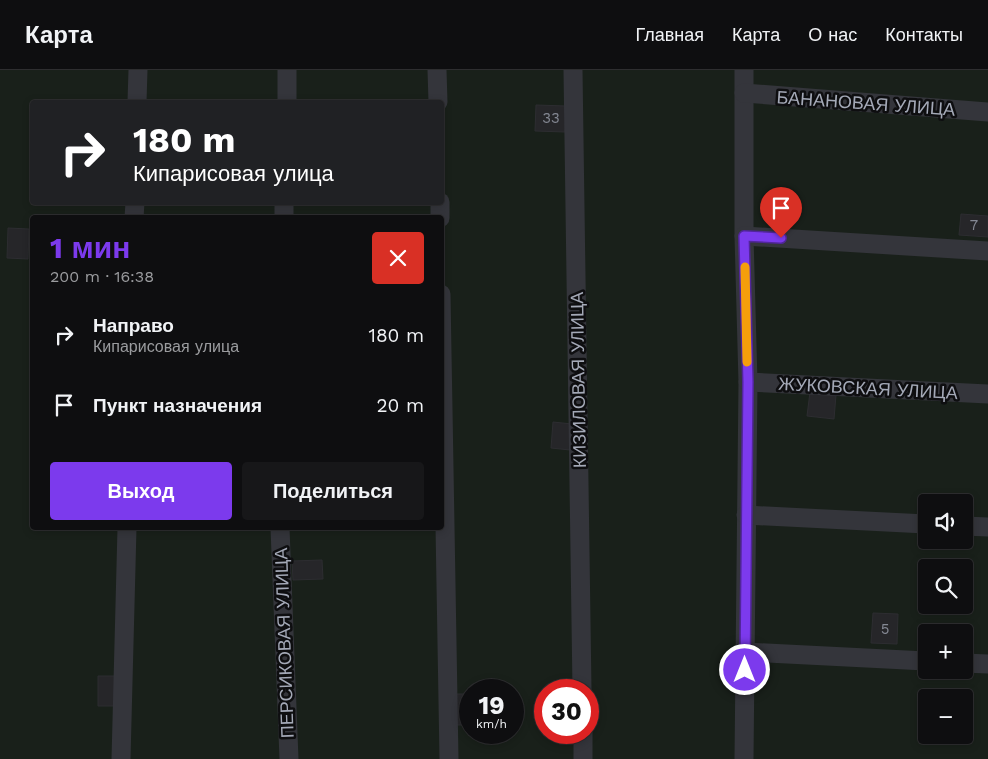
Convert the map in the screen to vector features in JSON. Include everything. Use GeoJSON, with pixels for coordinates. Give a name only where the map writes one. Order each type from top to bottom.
{"type":"FeatureCollection","features":[{"type":"Feature","properties":{"kind":"street"},"geometry":{"type":"LineString","coordinates":[[137,100],[138,70]]}},
{"type":"Feature","properties":{"kind":"street"},"geometry":{"type":"LineString","coordinates":[[287,100],[288,70]]}},
{"type":"Feature","properties":{"kind":"street"},"geometry":{"type":"LineString","coordinates":[[437,70],[438,100]]}},
{"type":"Feature","properties":{"kind":"street","name":"КИЗИЛОВАЯ УЛИЦА"},"geometry":{"type":"LineString","coordinates":[[573,70],[582,679]]}},
{"type":"Feature","properties":{"kind":"street"},"geometry":{"type":"LineString","coordinates":[[744,70],[744,236],[748,382],[744,759]]}},
{"type":"Feature","properties":{"kind":"street","name":"БАНАНОВАЯ УЛИЦА"},"geometry":{"type":"LineString","coordinates":[[744,93],[988,112]]}},
{"type":"Feature","properties":{"kind":"street"},"geometry":{"type":"LineString","coordinates":[[744,236],[988,251]]}},
{"type":"Feature","properties":{"kind":"street","name":"ЖУКОВСКАЯ УЛИЦА"},"geometry":{"type":"LineString","coordinates":[[748,382],[988,394]]}},
{"type":"Feature","properties":{"kind":"street"},"geometry":{"type":"LineString","coordinates":[[444,468],[449,759]]}},
{"type":"Feature","properties":{"kind":"street"},"geometry":{"type":"LineString","coordinates":[[746,515],[918,524]]}},
{"type":"Feature","properties":{"kind":"street"},"geometry":{"type":"LineString","coordinates":[[973,526],[988,527]]}},
{"type":"Feature","properties":{"kind":"street"},"geometry":{"type":"LineString","coordinates":[[121,759],[127,530]]}},
{"type":"Feature","properties":{"kind":"street","name":"ПЕРСИКОВАЯ УЛИЦА"},"geometry":{"type":"LineString","coordinates":[[280,530],[289,759]]}},
{"type":"Feature","properties":{"kind":"street"},"geometry":{"type":"LineString","coordinates":[[745,652],[918,661]]}},
{"type":"Feature","properties":{"kind":"street"},"geometry":{"type":"LineString","coordinates":[[973,663],[988,664]]}},
{"type":"Feature","properties":{"kind":"street"},"geometry":{"type":"LineString","coordinates":[[583,744],[583,759]]}},
{"type":"Feature","properties":{"kind":"shaded area"},"geometry":{"type":"Polygon","coordinates":[[[0,70],[988,70],[988,759],[0,759],[0,70]]]}},
{"type":"Feature","properties":{"kind":"building"},"geometry":{"type":"Polygon","coordinates":[[[536,105],[566,106],[565,132],[535,131],[536,105]]]}},
{"type":"Feature","properties":{"kind":"building"},"geometry":{"type":"Polygon","coordinates":[[[961,214],[988,216],[988,237],[959,235],[961,214]]]}},
{"type":"Feature","properties":{"kind":"building"},"geometry":{"type":"Polygon","coordinates":[[[8,228],[29,229],[28,259],[7,258],[8,228]]]}},
{"type":"Feature","properties":{"kind":"building"},"geometry":{"type":"Polygon","coordinates":[[[810,392],[836,395],[834,419],[807,416],[810,392]]]}},
{"type":"Feature","properties":{"kind":"building"},"geometry":{"type":"Polygon","coordinates":[[[553,422],[572,424],[570,450],[551,448],[553,422]]]}},
{"type":"Feature","properties":{"kind":"building"},"geometry":{"type":"Polygon","coordinates":[[[322,560],[323,579],[293,580],[292,561],[322,560]]]}},
{"type":"Feature","properties":{"kind":"building"},"geometry":{"type":"Polygon","coordinates":[[[873,613],[898,614],[897,644],[871,643],[873,613]]]}},
{"type":"Feature","properties":{"kind":"building"},"geometry":{"type":"Polygon","coordinates":[[[98,676],[118,676],[117,706],[98,706],[98,676]]]}},
{"type":"Feature","properties":{"kind":"building"},"geometry":{"type":"Polygon","coordinates":[[[454,694],[459,694],[459,725],[453,725],[454,694]]]}},
{"type":"Feature","properties":{"kind":"slow traffic"},"geometry":{"type":"LineString","coordinates":[[745,267],[747,362]]}},
{"type":"Feature","properties":{"kind":"route"},"geometry":{"type":"LineString","coordinates":[[745,670],[748,382],[744,236],[781,238]]}}]}
